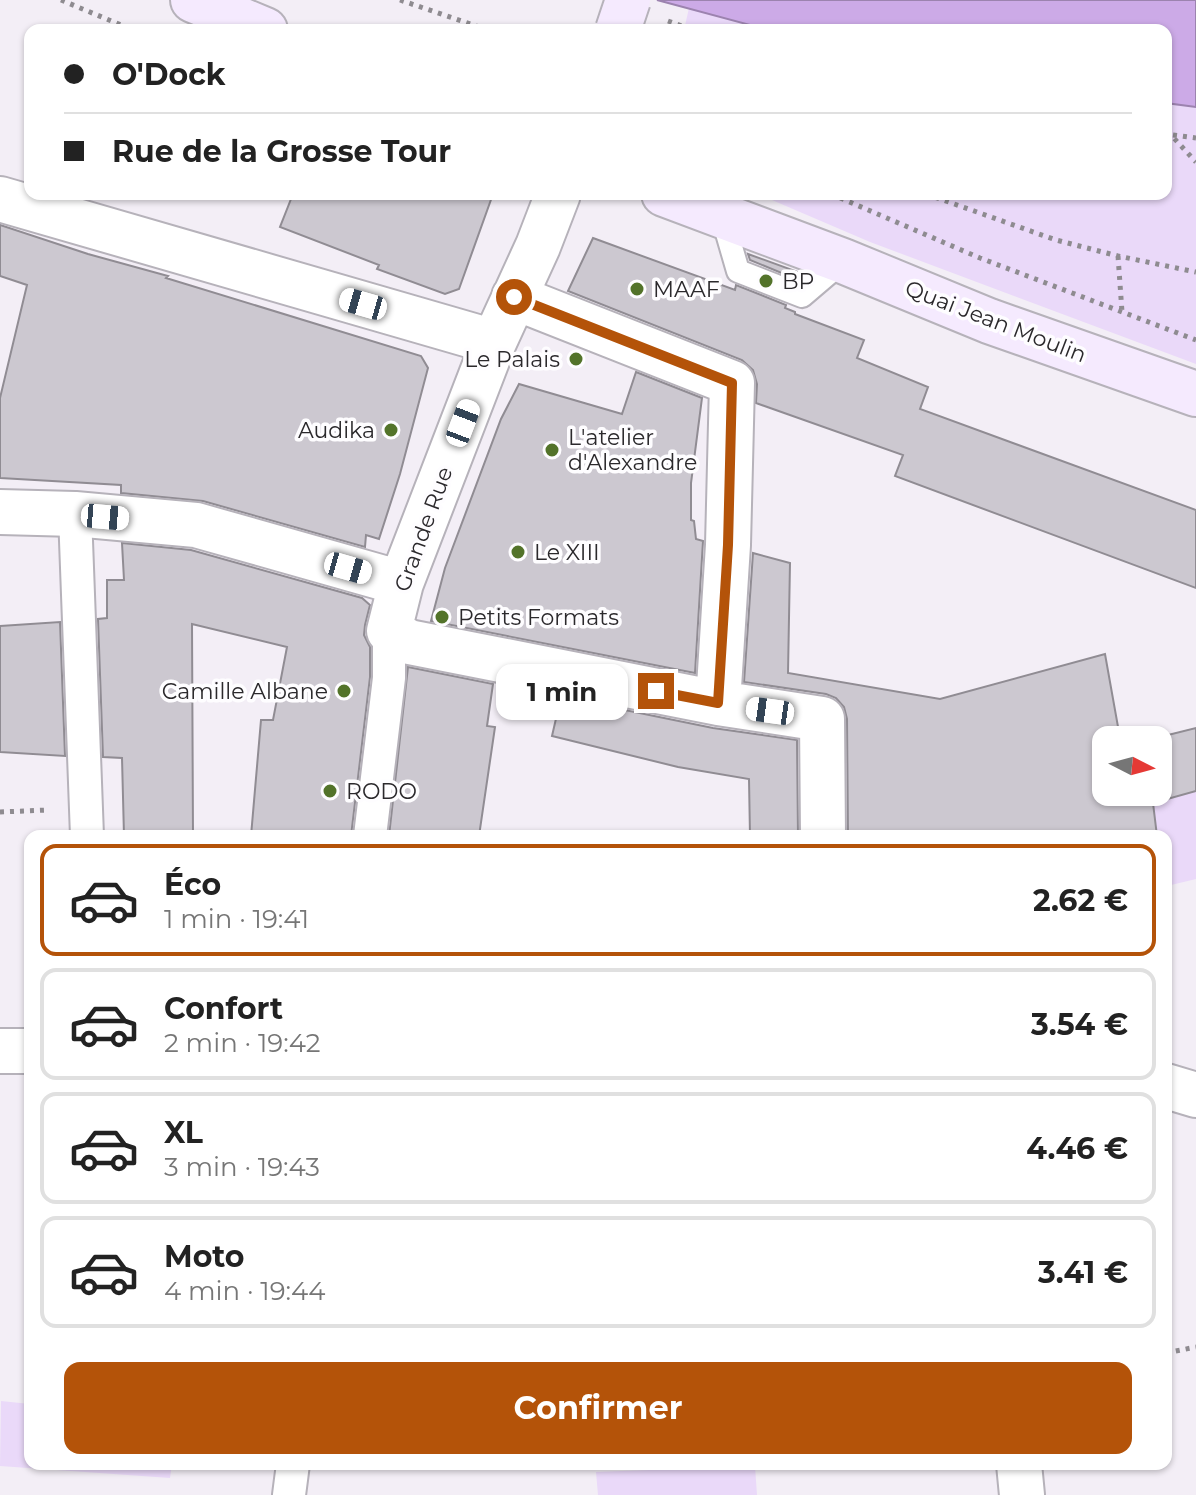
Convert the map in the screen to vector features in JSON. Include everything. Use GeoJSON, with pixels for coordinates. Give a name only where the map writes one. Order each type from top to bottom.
{"type":"FeatureCollection","features":[{"type":"Feature","properties":{"kind":"main road"},"geometry":{"type":"LineString","coordinates":[[193,0],[258,24]]}},
{"type":"Feature","properties":{"kind":"main road"},"geometry":{"type":"LineString","coordinates":[[620,24],[628,0]]}},
{"type":"Feature","properties":{"kind":"main road","name":"Quai Jean Moulin"},"geometry":{"type":"LineString","coordinates":[[693,200],[718,205],[797,245],[989,321],[1196,394]]}},
{"type":"Feature","properties":{"kind":"street"},"geometry":{"type":"LineString","coordinates":[[0,199],[494,342]]}},
{"type":"Feature","properties":{"kind":"street","name":"Grande Rue"},"geometry":{"type":"LineString","coordinates":[[371,830],[389,678],[389,631],[401,583],[494,342],[556,200]]}},
{"type":"Feature","properties":{"kind":"street"},"geometry":{"type":"LineString","coordinates":[[514,297],[732,383],[728,545],[718,703]]}},
{"type":"Feature","properties":{"kind":"street"},"geometry":{"type":"LineString","coordinates":[[0,512],[75,514],[196,525],[401,583]]}},
{"type":"Feature","properties":{"kind":"street"},"geometry":{"type":"LineString","coordinates":[[75,514],[86,822]]}},
{"type":"Feature","properties":{"kind":"street"},"geometry":{"type":"LineString","coordinates":[[389,631],[409,642],[718,703],[822,719],[823,830]]}},
{"type":"Feature","properties":{"kind":"street"},"geometry":{"type":"LineString","coordinates":[[0,1051],[24,1051]]}},
{"type":"Feature","properties":{"kind":"street"},"geometry":{"type":"LineString","coordinates":[[1172,1088],[1196,1095]]}},
{"type":"Feature","properties":{"kind":"street"},"geometry":{"type":"LineString","coordinates":[[289,1495],[292,1470]]}},
{"type":"Feature","properties":{"kind":"street"},"geometry":{"type":"LineString","coordinates":[[1020,1470],[1022,1495]]}},
{"type":"Feature","properties":{"kind":"lane"},"geometry":{"type":"LineString","coordinates":[[718,205],[738,271],[802,296],[843,261]]}},
{"type":"Feature","properties":{"kind":"path"},"geometry":{"type":"LineString","coordinates":[[61,0],[119,24]]}},
{"type":"Feature","properties":{"kind":"path"},"geometry":{"type":"LineString","coordinates":[[400,0],[470,24]]}},
{"type":"Feature","properties":{"kind":"path"},"geometry":{"type":"LineString","coordinates":[[668,20],[678,24]]}},
{"type":"Feature","properties":{"kind":"path"},"geometry":{"type":"LineString","coordinates":[[1172,135],[1196,138]]}},
{"type":"Feature","properties":{"kind":"path"},"geometry":{"type":"LineString","coordinates":[[1172,139],[1196,162]]}},
{"type":"Feature","properties":{"kind":"path"},"geometry":{"type":"LineString","coordinates":[[845,200],[980,258],[1196,340]]}},
{"type":"Feature","properties":{"kind":"path"},"geometry":{"type":"LineString","coordinates":[[943,200],[1056,240],[1196,272]]}},
{"type":"Feature","properties":{"kind":"path"},"geometry":{"type":"LineString","coordinates":[[1118,256],[1122,312]]}},
{"type":"Feature","properties":{"kind":"path"},"geometry":{"type":"LineString","coordinates":[[0,812],[86,822]]}},
{"type":"Feature","properties":{"kind":"path"},"geometry":{"type":"LineString","coordinates":[[1172,1352],[1196,1347]]}},
{"type":"Feature","properties":{"kind":"shaded area"},"geometry":{"type":"Polygon","coordinates":[[[657,0],[1196,0],[1196,107],[1172,104],[1172,24],[747,24],[657,0]]]}},
{"type":"Feature","properties":{"kind":"shaded area"},"geometry":{"type":"Polygon","coordinates":[[[689,8],[747,24],[685,24],[689,8]]]}},
{"type":"Feature","properties":{"kind":"shaded area"},"geometry":{"type":"Polygon","coordinates":[[[1172,104],[1196,107],[1196,364],[870,242],[772,200],[1172,200],[1172,104]]]}},
{"type":"Feature","properties":{"kind":"shaded area"},"geometry":{"type":"Polygon","coordinates":[[[1196,791],[1196,879],[1172,885],[1172,830],[1156,830],[1154,806],[1172,806],[1172,792],[1196,791]]]}},
{"type":"Feature","properties":{"kind":"shaded area"},"geometry":{"type":"Polygon","coordinates":[[[1,1401],[24,1403],[24,1468],[0,1466],[1,1401]]]}},
{"type":"Feature","properties":{"kind":"shaded area"},"geometry":{"type":"Polygon","coordinates":[[[57,1470],[171,1470],[170,1478],[57,1470]]]}},
{"type":"Feature","properties":{"kind":"shaded area"},"geometry":{"type":"Polygon","coordinates":[[[755,1470],[757,1495],[598,1495],[596,1472],[755,1470]]]}},
{"type":"Feature","properties":{"kind":"building"},"geometry":{"type":"Polygon","coordinates":[[[291,200],[491,200],[459,289],[445,294],[377,269],[379,265],[280,227],[291,200]]]}},
{"type":"Feature","properties":{"kind":"building"},"geometry":{"type":"Polygon","coordinates":[[[0,225],[421,356],[428,368],[379,539],[366,535],[365,547],[203,501],[121,493],[121,485],[0,478],[0,398],[27,285],[0,276],[0,225]]]}},
{"type":"Feature","properties":{"kind":"building"},"geometry":{"type":"Polygon","coordinates":[[[593,238],[735,290],[736,285],[786,305],[785,308],[795,314],[864,340],[857,358],[928,387],[920,409],[1196,510],[1196,588],[895,476],[903,455],[756,403],[757,384],[753,370],[742,360],[568,291],[593,238]]]}},
{"type":"Feature","properties":{"kind":"building"},"geometry":{"type":"Polygon","coordinates":[[[748,254],[798,272],[796,279],[750,260],[748,254]]]}},
{"type":"Feature","properties":{"kind":"building"},"geometry":{"type":"Polygon","coordinates":[[[636,372],[702,398],[691,483],[691,520],[694,521],[696,539],[703,541],[695,673],[431,621],[445,568],[501,419],[519,384],[622,414],[636,372]]]}},
{"type":"Feature","properties":{"kind":"building"},"geometry":{"type":"Polygon","coordinates":[[[122,543],[191,550],[362,598],[370,605],[364,635],[370,647],[370,677],[352,830],[252,830],[261,720],[273,720],[287,647],[192,624],[193,830],[124,830],[122,758],[103,757],[98,619],[107,618],[107,580],[124,580],[122,543]]]}},
{"type":"Feature","properties":{"kind":"building"},"geometry":{"type":"Polygon","coordinates":[[[753,553],[790,563],[788,673],[940,699],[1105,654],[1118,726],[1092,726],[1092,806],[1153,806],[1156,830],[848,830],[847,719],[844,707],[836,698],[744,682],[753,553]]]}},
{"type":"Feature","properties":{"kind":"building"},"geometry":{"type":"Polygon","coordinates":[[[60,622],[65,756],[0,752],[0,626],[60,622]]]}},
{"type":"Feature","properties":{"kind":"building"},"geometry":{"type":"Polygon","coordinates":[[[408,667],[493,684],[487,726],[495,727],[480,830],[390,830],[408,667]]]}},
{"type":"Feature","properties":{"kind":"building"},"geometry":{"type":"Polygon","coordinates":[[[561,697],[713,728],[797,740],[798,830],[750,830],[749,779],[678,767],[552,736],[561,697]]]}},
{"type":"Feature","properties":{"kind":"building"},"geometry":{"type":"Polygon","coordinates":[[[1196,728],[1196,791],[1172,798],[1172,734],[1196,728]]]}},
{"type":"Feature","properties":{"kind":"place","name":"BP"},"geometry":{"type":"Point","coordinates":[766,281]}},
{"type":"Feature","properties":{"kind":"place","name":"MAAF"},"geometry":{"type":"Point","coordinates":[637,289]}},
{"type":"Feature","properties":{"kind":"place","name":"Le Palais"},"geometry":{"type":"Point","coordinates":[576,359]}},
{"type":"Feature","properties":{"kind":"place","name":"Audika"},"geometry":{"type":"Point","coordinates":[391,430]}},
{"type":"Feature","properties":{"kind":"place","name":"L'atelier d'Alexandre"},"geometry":{"type":"Point","coordinates":[552,450]}},
{"type":"Feature","properties":{"kind":"place","name":"Le XIII"},"geometry":{"type":"Point","coordinates":[518,552]}},
{"type":"Feature","properties":{"kind":"place","name":"Petits Formats"},"geometry":{"type":"Point","coordinates":[442,617]}},
{"type":"Feature","properties":{"kind":"place","name":"Camille Albane"},"geometry":{"type":"Point","coordinates":[344,691]}},
{"type":"Feature","properties":{"kind":"place","name":"RODO"},"geometry":{"type":"Point","coordinates":[330,791]}},
{"type":"Feature","properties":{"kind":"route"},"geometry":{"type":"LineString","coordinates":[[514,297],[732,383],[728,545],[718,703],[656,691]]}}]}
